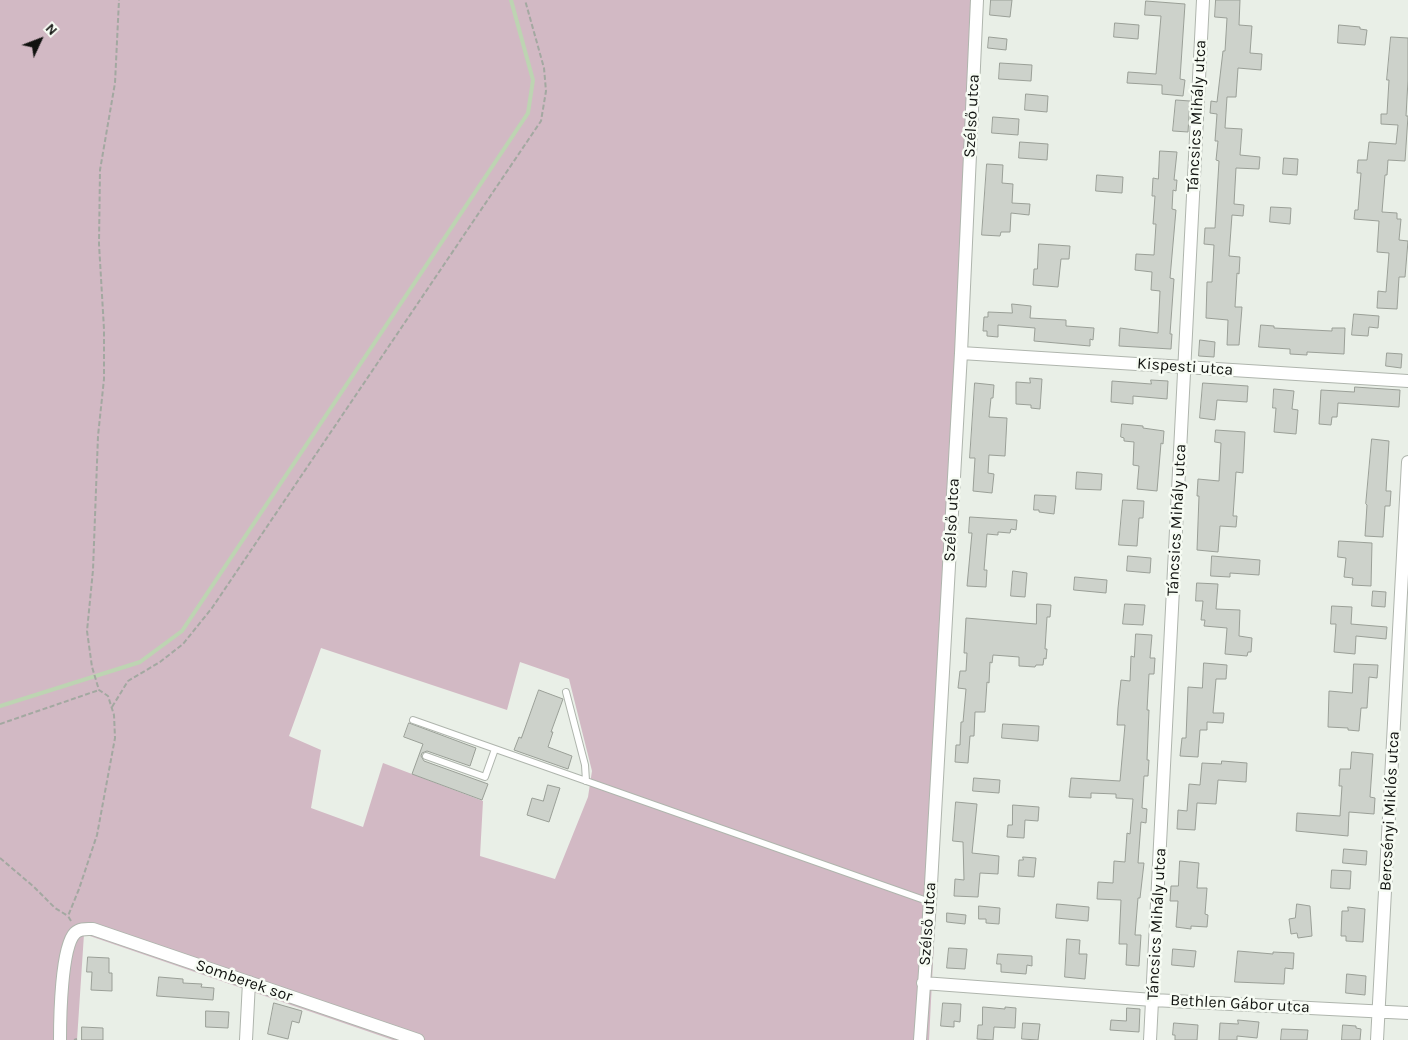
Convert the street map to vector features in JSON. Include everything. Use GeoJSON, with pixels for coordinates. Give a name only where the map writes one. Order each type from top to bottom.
{"type":"FeatureCollection","features":[{"type":"Feature","properties":{"kind":"street","name":"Szélső utca"},"geometry":{"type":"LineString","coordinates":[[920,1040],[930,902],[961,354],[977,0]]}},
{"type":"Feature","properties":{"kind":"street","name":"Táncsics Mihály utca"},"geometry":{"type":"LineString","coordinates":[[1150,1040],[1203,0]]}},
{"type":"Feature","properties":{"kind":"street","name":"Kispesti utca"},"geometry":{"type":"LineString","coordinates":[[961,354],[1408,381]]}},
{"type":"Feature","properties":{"kind":"street","name":"Bercsényi Miklós utca"},"geometry":{"type":"LineString","coordinates":[[1377,1040],[1408,462]]}},
{"type":"Feature","properties":{"kind":"street","name":"Somberek sor"},"geometry":{"type":"LineString","coordinates":[[75,934],[93,929],[418,1040]]}},
{"type":"Feature","properties":{"kind":"street"},"geometry":{"type":"LineString","coordinates":[[60,1040],[65,966],[69,941],[75,934]]}},
{"type":"Feature","properties":{"kind":"street"},"geometry":{"type":"LineString","coordinates":[[246,1040],[249,982]]}},
{"type":"Feature","properties":{"kind":"street","name":"Bethlen Gábor utca"},"geometry":{"type":"LineString","coordinates":[[924,982],[1153,1000],[1408,1013]]}},
{"type":"Feature","properties":{"kind":"lane"},"geometry":{"type":"LineString","coordinates":[[566,692],[585,765],[586,781]]}},
{"type":"Feature","properties":{"kind":"lane"},"geometry":{"type":"LineString","coordinates":[[413,720],[930,902]]}},
{"type":"Feature","properties":{"kind":"lane"},"geometry":{"type":"LineString","coordinates":[[426,756],[485,777],[495,749]]}},
{"type":"Feature","properties":{"kind":"path"},"geometry":{"type":"LineString","coordinates":[[68,916],[98,835],[115,738],[112,707],[108,696],[99,690],[92,667],[87,631],[93,570],[98,436],[104,379],[104,328],[99,244],[100,170],[116,82],[119,0]]}},
{"type":"Feature","properties":{"kind":"path"},"geometry":{"type":"LineString","coordinates":[[112,707],[128,682],[160,662],[183,644],[212,608],[540,121],[546,91],[544,68],[525,0]]}},
{"type":"Feature","properties":{"kind":"path"},"geometry":{"type":"LineString","coordinates":[[0,724],[99,690]]}},
{"type":"Feature","properties":{"kind":"path"},"geometry":{"type":"LineString","coordinates":[[0,858],[55,908],[68,916],[75,934]]}},
{"type":"Feature","properties":{"kind":"path"},"geometry":{"type":"LineString","coordinates":[[74,1040],[78,1038]]}},
{"type":"Feature","properties":{"kind":"shaded area"},"geometry":{"type":"Polygon","coordinates":[[[0,0],[982,0],[929,1040],[393,1040],[84,934],[77,1040],[0,1040],[0,0]],[[321,648],[289,736],[321,750],[311,808],[363,827],[383,763],[483,801],[480,856],[555,879],[588,797],[592,771],[569,679],[520,662],[507,710],[321,648]]]}},
{"type":"Feature","properties":{"kind":"building"},"geometry":{"type":"Polygon","coordinates":[[[991,0],[1012,0],[1010,17],[990,15],[991,0]]]}},
{"type":"Feature","properties":{"kind":"building"},"geometry":{"type":"Polygon","coordinates":[[[1216,0],[1240,0],[1239,25],[1252,26],[1250,53],[1262,54],[1261,70],[1238,68],[1236,97],[1227,97],[1225,128],[1242,129],[1240,155],[1260,157],[1259,169],[1236,168],[1234,204],[1244,205],[1243,216],[1232,215],[1229,256],[1240,257],[1235,307],[1242,307],[1239,345],[1227,345],[1228,320],[1206,318],[1207,282],[1212,282],[1214,245],[1204,244],[1205,228],[1215,228],[1219,161],[1216,160],[1218,141],[1215,141],[1217,114],[1210,113],[1211,101],[1217,102],[1223,51],[1225,51],[1227,18],[1215,17],[1216,0]]]}},
{"type":"Feature","properties":{"kind":"building"},"geometry":{"type":"Polygon","coordinates":[[[1146,1],[1185,4],[1180,79],[1185,80],[1183,96],[1162,94],[1162,85],[1127,83],[1128,72],[1156,74],[1161,16],[1145,15],[1146,1]]]}},
{"type":"Feature","properties":{"kind":"building"},"geometry":{"type":"Polygon","coordinates":[[[1115,23],[1139,25],[1138,39],[1114,37],[1115,23]]]}},
{"type":"Feature","properties":{"kind":"building"},"geometry":{"type":"Polygon","coordinates":[[[1339,25],[1360,27],[1360,29],[1367,30],[1365,45],[1338,43],[1339,25]]]}},
{"type":"Feature","properties":{"kind":"building"},"geometry":{"type":"Polygon","coordinates":[[[989,37],[1007,39],[1006,50],[988,48],[989,37]]]}},
{"type":"Feature","properties":{"kind":"building"},"geometry":{"type":"Polygon","coordinates":[[[1391,37],[1408,38],[1406,116],[1408,116],[1405,161],[1388,160],[1382,212],[1397,213],[1397,219],[1401,219],[1399,240],[1408,241],[1405,277],[1399,277],[1397,309],[1377,308],[1378,291],[1386,292],[1389,253],[1377,252],[1379,221],[1354,219],[1355,210],[1358,210],[1361,173],[1357,173],[1358,160],[1367,160],[1369,142],[1396,144],[1398,125],[1381,124],[1381,114],[1387,114],[1389,80],[1387,80],[1391,37]]]}},
{"type":"Feature","properties":{"kind":"building"},"geometry":{"type":"Polygon","coordinates":[[[1000,63],[1032,65],[1031,81],[999,79],[1000,63]]]}},
{"type":"Feature","properties":{"kind":"building"},"geometry":{"type":"Polygon","coordinates":[[[1026,94],[1048,96],[1047,112],[1025,110],[1026,94]]]}},
{"type":"Feature","properties":{"kind":"building"},"geometry":{"type":"Polygon","coordinates":[[[1176,100],[1190,101],[1188,132],[1173,131],[1176,100]]]}},
{"type":"Feature","properties":{"kind":"building"},"geometry":{"type":"Polygon","coordinates":[[[993,117],[1019,119],[1018,135],[992,133],[993,117]]]}},
{"type":"Feature","properties":{"kind":"building"},"geometry":{"type":"Polygon","coordinates":[[[1020,142],[1048,144],[1047,160],[1019,158],[1020,142]]]}},
{"type":"Feature","properties":{"kind":"building"},"geometry":{"type":"Polygon","coordinates":[[[1160,151],[1177,152],[1174,180],[1177,180],[1176,191],[1173,190],[1172,209],[1176,210],[1170,278],[1174,279],[1170,334],[1172,334],[1171,349],[1119,346],[1120,328],[1158,333],[1160,291],[1151,290],[1152,272],[1135,270],[1136,254],[1154,255],[1156,224],[1153,224],[1155,196],[1152,196],[1153,178],[1158,179],[1160,151]]]}},
{"type":"Feature","properties":{"kind":"building"},"geometry":{"type":"Polygon","coordinates":[[[1284,158],[1298,159],[1297,175],[1283,174],[1284,158]]]}},
{"type":"Feature","properties":{"kind":"building"},"geometry":{"type":"Polygon","coordinates":[[[987,164],[1003,165],[1002,183],[1013,184],[1012,203],[1030,204],[1029,215],[1011,213],[1010,232],[1001,232],[1000,236],[982,235],[987,164]]]}},
{"type":"Feature","properties":{"kind":"building"},"geometry":{"type":"Polygon","coordinates":[[[1097,175],[1123,177],[1122,193],[1096,191],[1097,175]]]}},
{"type":"Feature","properties":{"kind":"building"},"geometry":{"type":"Polygon","coordinates":[[[1271,207],[1291,208],[1290,224],[1270,222],[1271,207]]]}},
{"type":"Feature","properties":{"kind":"building"},"geometry":{"type":"Polygon","coordinates":[[[1039,244],[1070,246],[1069,259],[1061,259],[1058,287],[1033,285],[1034,269],[1037,269],[1039,244]]]}},
{"type":"Feature","properties":{"kind":"building"},"geometry":{"type":"Polygon","coordinates":[[[1012,304],[1031,306],[1030,318],[1066,320],[1066,326],[1094,328],[1093,340],[1090,339],[1090,346],[1034,341],[1035,328],[998,325],[998,337],[987,336],[987,331],[983,331],[984,317],[988,317],[988,312],[1012,313],[1012,304]]]}},
{"type":"Feature","properties":{"kind":"building"},"geometry":{"type":"Polygon","coordinates":[[[1354,314],[1379,316],[1378,328],[1369,327],[1368,336],[1352,335],[1354,314]]]}},
{"type":"Feature","properties":{"kind":"building"},"geometry":{"type":"Polygon","coordinates":[[[1261,325],[1274,326],[1274,328],[1332,331],[1332,328],[1345,328],[1344,354],[1307,352],[1307,355],[1290,354],[1290,349],[1259,347],[1261,325]]]}},
{"type":"Feature","properties":{"kind":"building"},"geometry":{"type":"Polygon","coordinates":[[[1200,340],[1215,342],[1214,357],[1199,356],[1200,340]]]}},
{"type":"Feature","properties":{"kind":"building"},"geometry":{"type":"Polygon","coordinates":[[[1387,353],[1402,354],[1401,368],[1386,366],[1387,353]]]}},
{"type":"Feature","properties":{"kind":"building"},"geometry":{"type":"Polygon","coordinates":[[[1030,378],[1042,379],[1040,409],[1031,408],[1031,405],[1016,404],[1016,382],[1030,383],[1030,378]]]}},
{"type":"Feature","properties":{"kind":"building"},"geometry":{"type":"Polygon","coordinates":[[[1151,380],[1168,381],[1167,399],[1133,396],[1133,404],[1111,402],[1112,381],[1151,384],[1151,380]]]}},
{"type":"Feature","properties":{"kind":"building"},"geometry":{"type":"Polygon","coordinates":[[[975,383],[994,385],[989,417],[1007,418],[1005,456],[989,455],[988,473],[994,474],[992,493],[973,491],[975,458],[970,458],[975,383]]]}},
{"type":"Feature","properties":{"kind":"building"},"geometry":{"type":"Polygon","coordinates":[[[1203,383],[1248,386],[1247,402],[1217,400],[1215,420],[1200,418],[1203,383]]]}},
{"type":"Feature","properties":{"kind":"building"},"geometry":{"type":"Polygon","coordinates":[[[1355,387],[1400,390],[1399,407],[1338,403],[1337,417],[1332,417],[1331,425],[1319,424],[1321,390],[1354,392],[1355,387]]]}},
{"type":"Feature","properties":{"kind":"building"},"geometry":{"type":"Polygon","coordinates":[[[1274,389],[1294,391],[1292,409],[1298,410],[1296,434],[1274,432],[1276,408],[1273,408],[1274,389]]]}},
{"type":"Feature","properties":{"kind":"building"},"geometry":{"type":"Polygon","coordinates":[[[1122,424],[1164,431],[1163,444],[1161,443],[1157,491],[1137,489],[1139,466],[1133,465],[1134,442],[1124,441],[1124,438],[1121,437],[1122,424]]]}},
{"type":"Feature","properties":{"kind":"building"},"geometry":{"type":"Polygon","coordinates":[[[1216,430],[1245,432],[1243,473],[1236,472],[1233,516],[1237,516],[1236,527],[1220,526],[1218,552],[1197,550],[1198,479],[1219,481],[1221,443],[1215,442],[1216,430]]]}},
{"type":"Feature","properties":{"kind":"building"},"geometry":{"type":"Polygon","coordinates":[[[1372,439],[1389,441],[1386,491],[1391,491],[1390,506],[1385,506],[1383,537],[1365,536],[1372,439]]]}},
{"type":"Feature","properties":{"kind":"building"},"geometry":{"type":"Polygon","coordinates":[[[1077,472],[1102,474],[1101,490],[1076,489],[1077,472]]]}},
{"type":"Feature","properties":{"kind":"building"},"geometry":{"type":"Polygon","coordinates":[[[1035,495],[1056,496],[1054,514],[1034,510],[1035,495]]]}},
{"type":"Feature","properties":{"kind":"building"},"geometry":{"type":"Polygon","coordinates":[[[1123,500],[1144,501],[1143,518],[1139,518],[1137,546],[1119,545],[1123,500]]]}},
{"type":"Feature","properties":{"kind":"building"},"geometry":{"type":"Polygon","coordinates":[[[970,517],[1017,520],[1016,530],[1011,529],[1010,533],[998,532],[998,535],[987,534],[984,570],[987,570],[986,587],[967,586],[972,533],[969,533],[970,517]]]}},
{"type":"Feature","properties":{"kind":"building"},"geometry":{"type":"Polygon","coordinates":[[[1339,541],[1372,543],[1371,586],[1352,585],[1353,578],[1344,577],[1346,558],[1338,557],[1339,541]]]}},
{"type":"Feature","properties":{"kind":"building"},"geometry":{"type":"Polygon","coordinates":[[[1128,556],[1151,558],[1150,573],[1127,571],[1128,556]]]}},
{"type":"Feature","properties":{"kind":"building"},"geometry":{"type":"Polygon","coordinates":[[[1212,556],[1260,560],[1259,575],[1230,573],[1230,577],[1211,576],[1212,556]]]}},
{"type":"Feature","properties":{"kind":"building"},"geometry":{"type":"Polygon","coordinates":[[[1013,571],[1027,573],[1025,597],[1011,596],[1013,571]]]}},
{"type":"Feature","properties":{"kind":"building"},"geometry":{"type":"Polygon","coordinates":[[[1075,577],[1107,580],[1106,593],[1074,590],[1075,577]]]}},
{"type":"Feature","properties":{"kind":"building"},"geometry":{"type":"Polygon","coordinates":[[[1197,583],[1218,584],[1216,609],[1240,610],[1239,636],[1252,638],[1251,652],[1248,652],[1247,656],[1225,654],[1227,628],[1204,626],[1205,620],[1201,620],[1203,601],[1196,601],[1197,583]]]}},
{"type":"Feature","properties":{"kind":"building"},"geometry":{"type":"Polygon","coordinates":[[[1373,591],[1386,592],[1385,607],[1372,606],[1373,591]]]}},
{"type":"Feature","properties":{"kind":"building"},"geometry":{"type":"Polygon","coordinates":[[[1037,604],[1051,605],[1050,617],[1047,617],[1045,649],[1047,649],[1043,665],[1036,665],[1035,667],[1019,666],[1019,657],[993,655],[992,663],[990,662],[989,683],[987,682],[985,712],[975,712],[974,736],[970,736],[968,763],[955,762],[956,745],[960,745],[966,689],[958,688],[960,671],[966,671],[967,653],[964,653],[966,618],[1036,624],[1037,604]]]}},
{"type":"Feature","properties":{"kind":"building"},"geometry":{"type":"Polygon","coordinates":[[[1125,604],[1145,605],[1143,625],[1123,624],[1125,604]]]}},
{"type":"Feature","properties":{"kind":"building"},"geometry":{"type":"Polygon","coordinates":[[[1332,606],[1352,607],[1351,624],[1387,627],[1386,639],[1356,636],[1355,654],[1334,652],[1336,624],[1331,624],[1332,606]]]}},
{"type":"Feature","properties":{"kind":"building"},"geometry":{"type":"Polygon","coordinates":[[[1136,634],[1152,635],[1150,658],[1155,658],[1154,674],[1149,674],[1147,710],[1149,710],[1147,760],[1149,760],[1148,776],[1144,776],[1142,808],[1147,809],[1146,823],[1141,822],[1138,863],[1144,863],[1140,898],[1138,898],[1135,935],[1141,935],[1139,966],[1126,965],[1127,944],[1119,944],[1121,900],[1097,899],[1098,882],[1113,883],[1114,861],[1125,862],[1127,833],[1130,834],[1133,799],[1116,798],[1116,794],[1091,793],[1091,798],[1069,797],[1071,778],[1120,781],[1125,725],[1117,725],[1121,680],[1130,681],[1131,656],[1134,657],[1136,634]]]}},
{"type":"Feature","properties":{"kind":"building"},"geometry":{"type":"Polygon","coordinates":[[[1204,663],[1227,665],[1226,679],[1216,679],[1213,713],[1224,713],[1223,723],[1207,722],[1207,730],[1200,730],[1198,757],[1180,756],[1182,738],[1186,738],[1188,687],[1202,688],[1204,663]]]}},
{"type":"Feature","properties":{"kind":"building"},"geometry":{"type":"Polygon","coordinates":[[[1354,664],[1378,665],[1377,678],[1369,677],[1367,708],[1361,708],[1359,731],[1348,730],[1348,728],[1328,727],[1329,691],[1352,693],[1354,664]]]}},
{"type":"Feature","properties":{"kind":"building"},"geometry":{"type":"Polygon","coordinates":[[[539,690],[563,699],[551,732],[553,732],[548,747],[572,756],[568,769],[514,750],[519,737],[521,738],[539,690]]]}},
{"type":"Feature","properties":{"kind":"building"},"geometry":{"type":"Polygon","coordinates":[[[409,723],[476,748],[470,766],[427,751],[422,753],[421,756],[424,761],[488,784],[482,800],[412,774],[423,744],[404,737],[409,723]]]}},
{"type":"Feature","properties":{"kind":"building"},"geometry":{"type":"Polygon","coordinates":[[[1003,724],[1039,726],[1038,741],[1002,738],[1003,724]]]}},
{"type":"Feature","properties":{"kind":"building"},"geometry":{"type":"Polygon","coordinates":[[[1352,752],[1373,754],[1370,797],[1375,798],[1374,814],[1349,812],[1348,836],[1296,831],[1297,813],[1340,816],[1342,786],[1339,786],[1340,769],[1350,769],[1352,752]]]}},
{"type":"Feature","properties":{"kind":"building"},"geometry":{"type":"Polygon","coordinates":[[[1222,761],[1247,763],[1246,782],[1218,780],[1216,804],[1197,803],[1195,830],[1177,829],[1178,810],[1187,811],[1189,784],[1200,785],[1202,763],[1221,764],[1222,761]]]}},
{"type":"Feature","properties":{"kind":"building"},"geometry":{"type":"Polygon","coordinates":[[[974,778],[1000,780],[999,793],[973,791],[974,778]]]}},
{"type":"Feature","properties":{"kind":"building"},"geometry":{"type":"Polygon","coordinates":[[[548,785],[560,788],[549,822],[527,815],[532,798],[543,801],[548,785]]]}},
{"type":"Feature","properties":{"kind":"building"},"geometry":{"type":"Polygon","coordinates":[[[956,802],[977,804],[972,853],[999,856],[998,874],[980,873],[978,897],[954,896],[955,879],[964,880],[963,842],[953,841],[956,802]]]}},
{"type":"Feature","properties":{"kind":"building"},"geometry":{"type":"Polygon","coordinates":[[[1013,805],[1039,807],[1038,821],[1025,820],[1024,838],[1007,837],[1008,825],[1012,825],[1013,805]]]}},
{"type":"Feature","properties":{"kind":"building"},"geometry":{"type":"Polygon","coordinates":[[[1344,849],[1367,851],[1366,865],[1343,863],[1344,849]]]}},
{"type":"Feature","properties":{"kind":"building"},"geometry":{"type":"Polygon","coordinates":[[[1023,857],[1036,858],[1034,877],[1018,876],[1019,860],[1023,860],[1023,857]]]}},
{"type":"Feature","properties":{"kind":"building"},"geometry":{"type":"Polygon","coordinates":[[[1180,861],[1199,863],[1197,888],[1207,888],[1205,914],[1208,915],[1207,927],[1191,926],[1191,929],[1176,927],[1178,901],[1170,901],[1171,886],[1178,886],[1180,861]]]}},
{"type":"Feature","properties":{"kind":"building"},"geometry":{"type":"Polygon","coordinates":[[[1332,870],[1351,871],[1350,889],[1331,888],[1332,870]]]}},
{"type":"Feature","properties":{"kind":"building"},"geometry":{"type":"Polygon","coordinates":[[[1057,904],[1089,907],[1088,921],[1056,918],[1057,904]]]}},
{"type":"Feature","properties":{"kind":"building"},"geometry":{"type":"Polygon","coordinates":[[[1297,904],[1310,906],[1312,936],[1298,938],[1297,933],[1291,934],[1289,919],[1295,918],[1297,904]]]}},
{"type":"Feature","properties":{"kind":"building"},"geometry":{"type":"Polygon","coordinates":[[[979,906],[1000,908],[999,924],[986,923],[986,919],[979,919],[979,906]]]}},
{"type":"Feature","properties":{"kind":"building"},"geometry":{"type":"Polygon","coordinates":[[[1348,907],[1365,909],[1363,942],[1346,941],[1346,936],[1341,936],[1342,911],[1348,911],[1348,907]]]}},
{"type":"Feature","properties":{"kind":"building"},"geometry":{"type":"Polygon","coordinates":[[[947,913],[966,915],[965,924],[947,922],[947,913]]]}},
{"type":"Feature","properties":{"kind":"building"},"geometry":{"type":"Polygon","coordinates":[[[1067,939],[1080,940],[1079,954],[1087,954],[1085,979],[1065,977],[1067,939]]]}},
{"type":"Feature","properties":{"kind":"building"},"geometry":{"type":"Polygon","coordinates":[[[949,948],[967,949],[965,969],[947,968],[949,948]]]}},
{"type":"Feature","properties":{"kind":"building"},"geometry":{"type":"Polygon","coordinates":[[[1173,949],[1196,951],[1194,967],[1172,965],[1173,949]]]}},
{"type":"Feature","properties":{"kind":"building"},"geometry":{"type":"Polygon","coordinates":[[[1238,951],[1273,954],[1273,952],[1294,953],[1293,969],[1285,968],[1284,984],[1235,982],[1238,951]]]}},
{"type":"Feature","properties":{"kind":"building"},"geometry":{"type":"Polygon","coordinates":[[[998,954],[1032,956],[1032,966],[1027,965],[1026,974],[1001,972],[1001,964],[997,964],[998,954]]]}},
{"type":"Feature","properties":{"kind":"building"},"geometry":{"type":"Polygon","coordinates":[[[88,957],[109,958],[109,973],[112,973],[112,991],[91,990],[92,972],[87,972],[88,957]]]}},
{"type":"Feature","properties":{"kind":"building"},"geometry":{"type":"Polygon","coordinates":[[[1347,974],[1366,976],[1365,995],[1346,993],[1347,974]]]}},
{"type":"Feature","properties":{"kind":"building"},"geometry":{"type":"Polygon","coordinates":[[[159,977],[183,979],[183,983],[202,984],[201,987],[214,988],[213,1000],[157,996],[159,977]]]}},
{"type":"Feature","properties":{"kind":"building"},"geometry":{"type":"Polygon","coordinates":[[[274,1003],[302,1011],[299,1023],[292,1021],[288,1039],[268,1034],[274,1003]]]}},
{"type":"Feature","properties":{"kind":"building"},"geometry":{"type":"Polygon","coordinates":[[[943,1003],[961,1004],[960,1022],[954,1021],[954,1027],[941,1026],[943,1003]]]}},
{"type":"Feature","properties":{"kind":"building"},"geometry":{"type":"Polygon","coordinates":[[[983,1007],[1016,1008],[1015,1028],[994,1027],[993,1040],[977,1039],[978,1025],[982,1025],[983,1007]]]}},
{"type":"Feature","properties":{"kind":"building"},"geometry":{"type":"Polygon","coordinates":[[[1127,1008],[1140,1009],[1139,1032],[1110,1030],[1111,1020],[1126,1021],[1127,1008]]]}},
{"type":"Feature","properties":{"kind":"building"},"geometry":{"type":"Polygon","coordinates":[[[206,1011],[229,1012],[228,1028],[206,1027],[206,1011]]]}},
{"type":"Feature","properties":{"kind":"building"},"geometry":{"type":"Polygon","coordinates":[[[1238,1020],[1259,1022],[1257,1038],[1237,1036],[1237,1040],[1219,1040],[1220,1023],[1238,1024],[1238,1020]]]}},
{"type":"Feature","properties":{"kind":"building"},"geometry":{"type":"Polygon","coordinates":[[[1023,1023],[1040,1024],[1038,1040],[1022,1039],[1023,1023]]]}},
{"type":"Feature","properties":{"kind":"building"},"geometry":{"type":"Polygon","coordinates":[[[1174,1023],[1198,1025],[1197,1040],[1175,1040],[1175,1035],[1173,1035],[1174,1023]]]}},
{"type":"Feature","properties":{"kind":"building"},"geometry":{"type":"Polygon","coordinates":[[[1343,1025],[1356,1026],[1356,1028],[1361,1029],[1360,1040],[1342,1040],[1343,1025]]]}},
{"type":"Feature","properties":{"kind":"building"},"geometry":{"type":"Polygon","coordinates":[[[82,1027],[103,1028],[103,1040],[82,1040],[82,1027]]]}},
{"type":"Feature","properties":{"kind":"building"},"geometry":{"type":"Polygon","coordinates":[[[1282,1029],[1308,1030],[1307,1040],[1281,1040],[1282,1029]]]}},
{"type":"Feature","properties":{"kind":"waterway"},"geometry":{"type":"LineString","coordinates":[[0,706],[140,662],[182,631],[528,113],[533,80],[511,0]]}}]}
